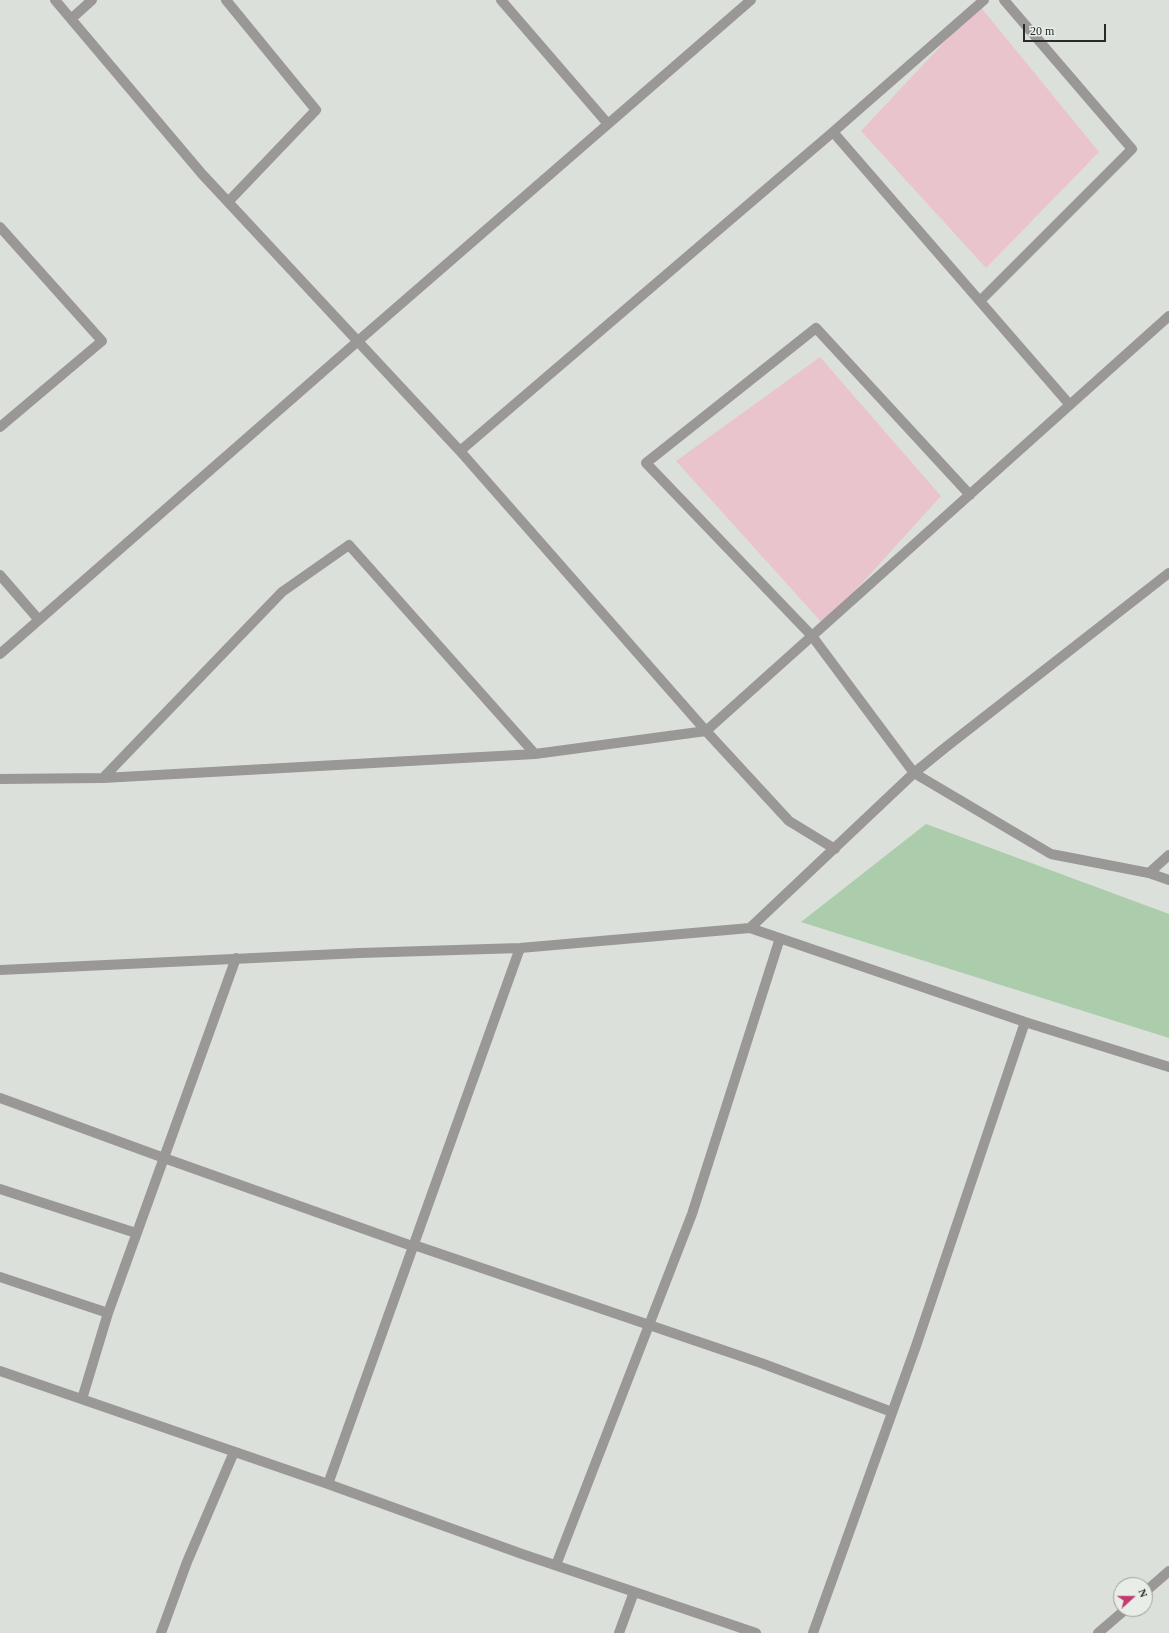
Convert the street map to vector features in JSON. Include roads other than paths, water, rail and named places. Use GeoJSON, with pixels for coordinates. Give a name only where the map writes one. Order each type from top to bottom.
{"type":"FeatureCollection","features":[{"type":"Feature","properties":{"kind":"street"},"geometry":{"type":"LineString","coordinates":[[55,0],[202,174],[460,451],[706,731],[789,821],[835,849]]}},
{"type":"Feature","properties":{"kind":"street"},"geometry":{"type":"LineString","coordinates":[[71,18],[92,0]]}},
{"type":"Feature","properties":{"kind":"street"},"geometry":{"type":"LineString","coordinates":[[226,0],[316,110],[228,202]]}},
{"type":"Feature","properties":{"kind":"street"},"geometry":{"type":"LineString","coordinates":[[501,0],[608,124]]}},
{"type":"Feature","properties":{"kind":"street"},"geometry":{"type":"LineString","coordinates":[[0,654],[751,0]]}},
{"type":"Feature","properties":{"kind":"street"},"geometry":{"type":"LineString","coordinates":[[460,451],[833,132],[984,0]]}},
{"type":"Feature","properties":{"kind":"street"},"geometry":{"type":"LineString","coordinates":[[980,301],[1132,149],[1004,0]]}},
{"type":"Feature","properties":{"kind":"street"},"geometry":{"type":"LineString","coordinates":[[833,132],[1070,405]]}},
{"type":"Feature","properties":{"kind":"street"},"geometry":{"type":"LineString","coordinates":[[0,227],[102,341],[0,427]]}},
{"type":"Feature","properties":{"kind":"street"},"geometry":{"type":"LineString","coordinates":[[0,778],[103,778],[535,754],[706,731],[1169,316]]}},
{"type":"Feature","properties":{"kind":"street"},"geometry":{"type":"LineString","coordinates":[[970,495],[816,328],[646,463],[812,636],[914,773],[1051,854],[1149,873],[1169,880]]}},
{"type":"Feature","properties":{"kind":"street"},"geometry":{"type":"LineString","coordinates":[[103,778],[282,592],[349,545],[535,754]]}},
{"type":"Feature","properties":{"kind":"street"},"geometry":{"type":"LineString","coordinates":[[750,928],[914,773],[1169,573]]}},
{"type":"Feature","properties":{"kind":"street"},"geometry":{"type":"LineString","coordinates":[[0,575],[39,620]]}},
{"type":"Feature","properties":{"kind":"street"},"geometry":{"type":"LineString","coordinates":[[1149,873],[1169,855]]}},
{"type":"Feature","properties":{"kind":"street"},"geometry":{"type":"LineString","coordinates":[[0,970],[236,958],[520,948],[750,928],[1025,1022],[1169,1067]]}},
{"type":"Feature","properties":{"kind":"street"},"geometry":{"type":"LineString","coordinates":[[556,1565],[692,1214],[780,938]]}},
{"type":"Feature","properties":{"kind":"street"},"geometry":{"type":"LineString","coordinates":[[328,1484],[520,948]]}},
{"type":"Feature","properties":{"kind":"street"},"geometry":{"type":"LineString","coordinates":[[82,1399],[108,1313],[236,958]]}},
{"type":"Feature","properties":{"kind":"street"},"geometry":{"type":"LineString","coordinates":[[813,1633],[916,1346],[1025,1022]]}},
{"type":"Feature","properties":{"kind":"street"},"geometry":{"type":"LineString","coordinates":[[0,1098],[404,1243],[414,1245],[650,1325],[707,1346],[761,1363],[892,1412]]}},
{"type":"Feature","properties":{"kind":"street"},"geometry":{"type":"LineString","coordinates":[[0,1189],[136,1233]]}},
{"type":"Feature","properties":{"kind":"street"},"geometry":{"type":"LineString","coordinates":[[0,1277],[108,1313]]}},
{"type":"Feature","properties":{"kind":"street"},"geometry":{"type":"LineString","coordinates":[[0,1370],[556,1565],[756,1633]]}},
{"type":"Feature","properties":{"kind":"street"},"geometry":{"type":"LineString","coordinates":[[161,1633],[187,1562],[234,1452]]}},
{"type":"Feature","properties":{"kind":"street"},"geometry":{"type":"LineString","coordinates":[[1153,1585],[1169,1571]]}},
{"type":"Feature","properties":{"kind":"street"},"geometry":{"type":"LineString","coordinates":[[619,1633],[634,1592]]}},
{"type":"Feature","properties":{"kind":"street"},"geometry":{"type":"LineString","coordinates":[[1098,1633],[1117,1617]]}}]}
